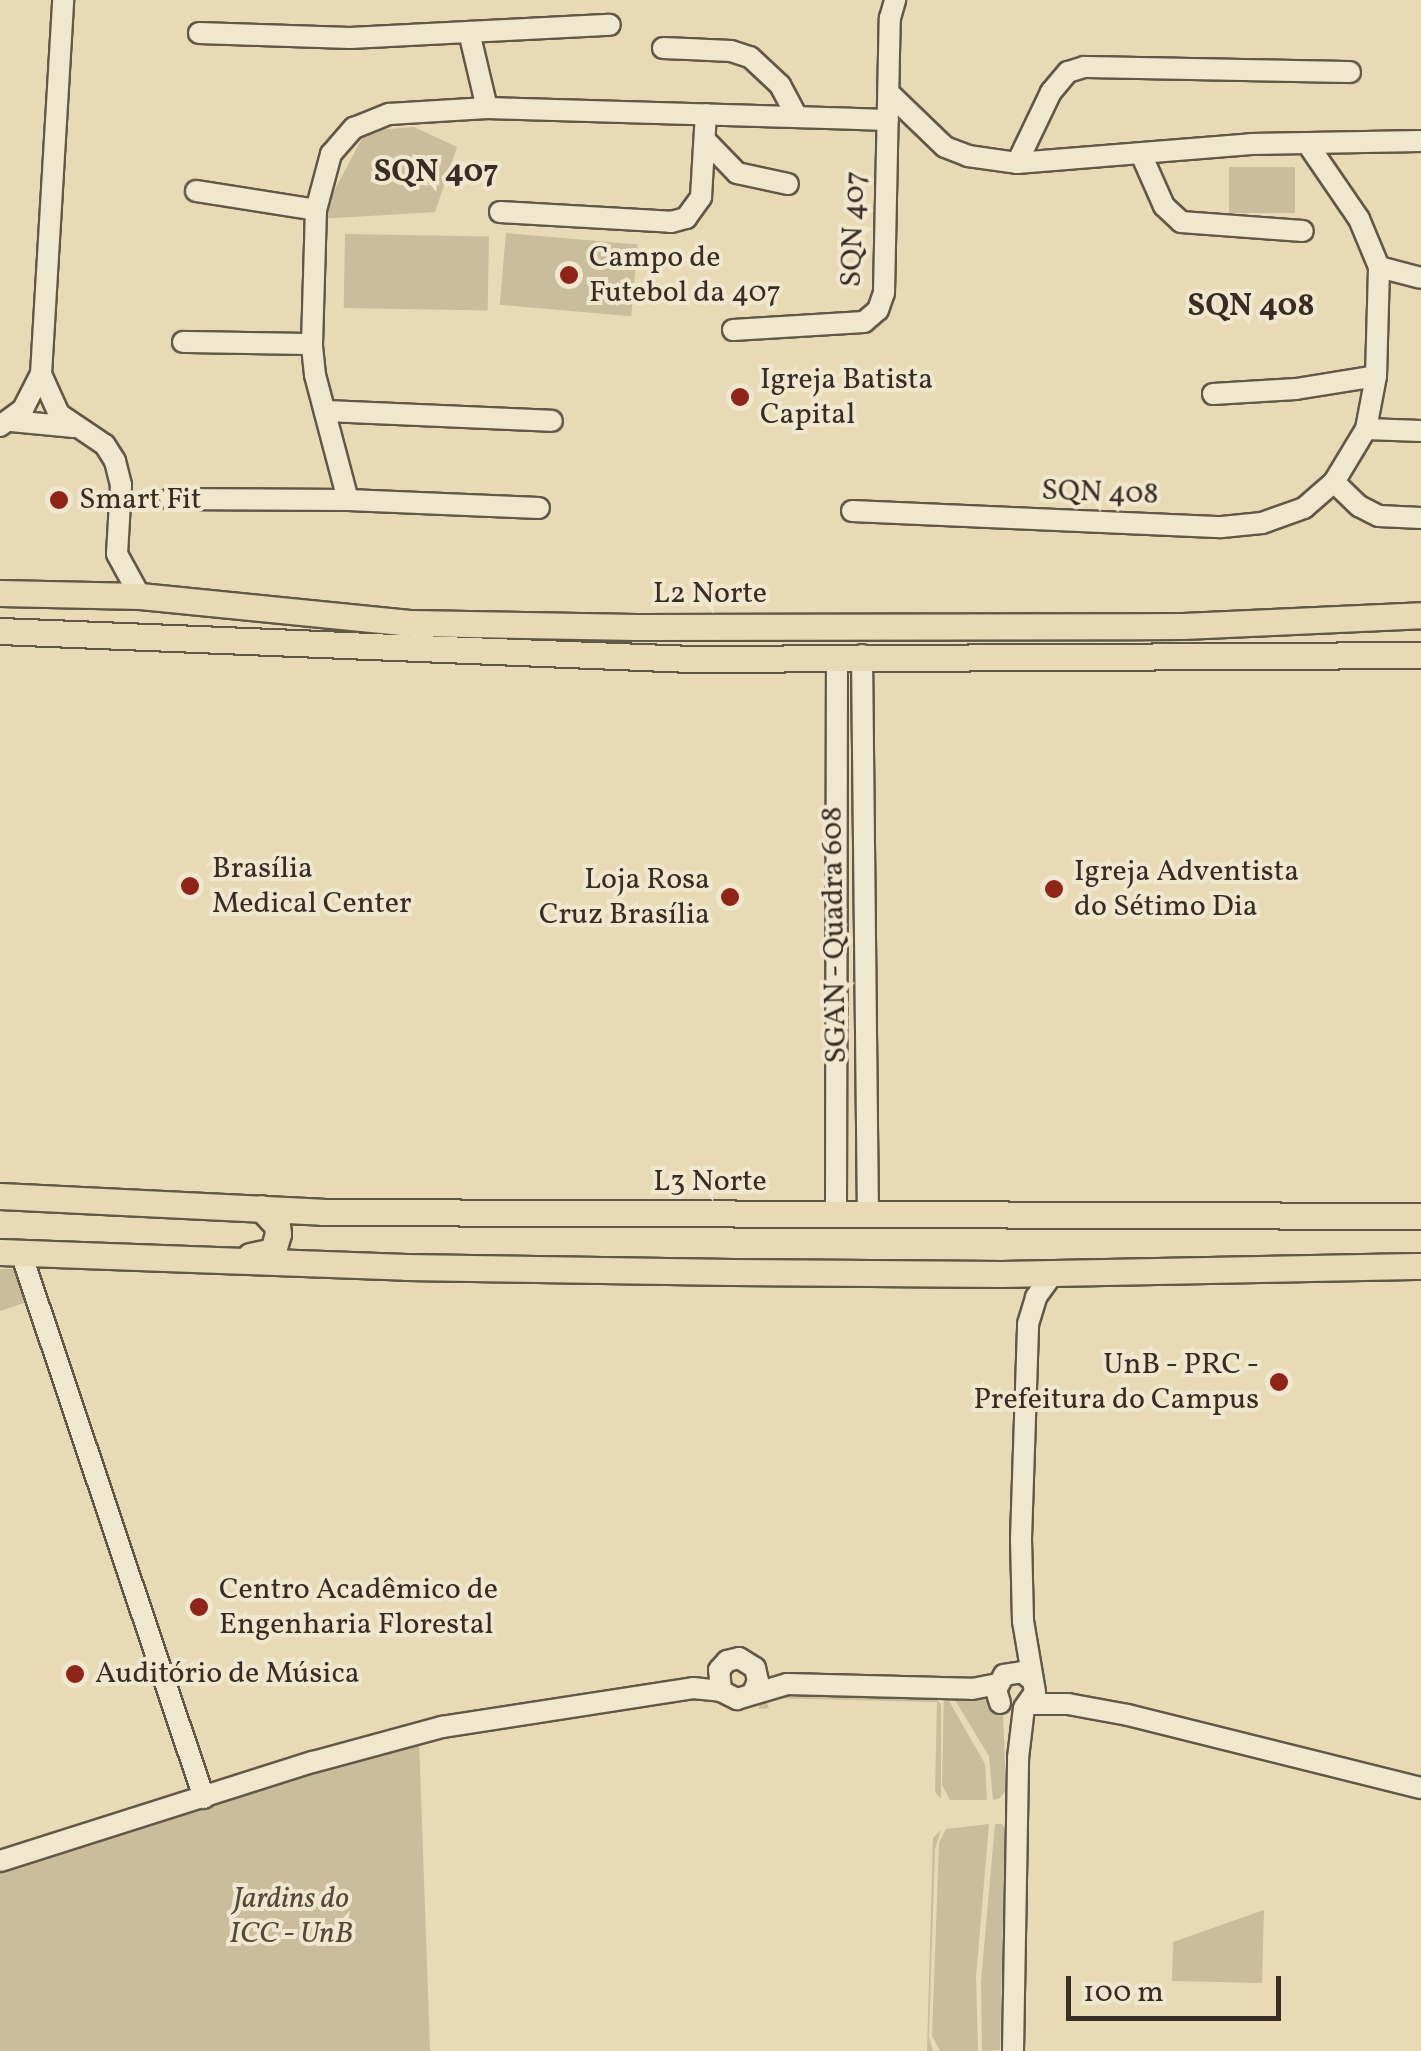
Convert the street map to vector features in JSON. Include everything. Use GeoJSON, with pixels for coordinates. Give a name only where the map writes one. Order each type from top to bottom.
{"type":"FeatureCollection","features":[{"type":"Feature","properties":{"kind":"main road","name":"L2 Norte"},"geometry":{"type":"LineString","coordinates":[[0,593],[197,600],[412,623],[636,627],[1183,626],[1421,615]]}},
{"type":"Feature","properties":{"kind":"main road"},"geometry":{"type":"LineString","coordinates":[[197,600],[204,607],[206,620],[197,640]]}},
{"type":"Feature","properties":{"kind":"main road","name":"L2 Norte"},"geometry":{"type":"LineString","coordinates":[[0,631],[692,659],[1421,655]]}},
{"type":"Feature","properties":{"kind":"main road","name":"L3 Norte"},"geometry":{"type":"LineString","coordinates":[[0,1196],[322,1212],[1421,1216]]}},
{"type":"Feature","properties":{"kind":"main road"},"geometry":{"type":"LineString","coordinates":[[225,1259],[272,1251],[278,1224],[262,1208]]}},
{"type":"Feature","properties":{"kind":"main road"},"geometry":{"type":"LineString","coordinates":[[319,1264],[297,1252],[293,1242],[298,1225],[322,1212]]}},
{"type":"Feature","properties":{"kind":"main road"},"geometry":{"type":"LineString","coordinates":[[11,1252],[319,1264],[1001,1274],[1421,1266]]}},
{"type":"Feature","properties":{"kind":"street"},"geometry":{"type":"LineString","coordinates":[[6,423],[30,399],[41,374],[64,1]]}},
{"type":"Feature","properties":{"kind":"street","name":"SQN 407"},"geometry":{"type":"LineString","coordinates":[[733,330],[864,322],[873,317],[884,293],[890,6]]}},
{"type":"Feature","properties":{"kind":"street"},"geometry":{"type":"LineString","coordinates":[[199,32],[350,38],[610,25]]}},
{"type":"Feature","properties":{"kind":"street"},"geometry":{"type":"LineString","coordinates":[[469,32],[486,108]]}},
{"type":"Feature","properties":{"kind":"street"},"geometry":{"type":"LineString","coordinates":[[663,48],[732,51],[750,57],[780,85],[796,115]]}},
{"type":"Feature","properties":{"kind":"street"},"geometry":{"type":"LineString","coordinates":[[1018,163],[1052,92],[1068,72],[1084,68],[1350,72]]}},
{"type":"Feature","properties":{"kind":"street"},"geometry":{"type":"LineString","coordinates":[[890,94],[920,127],[946,146],[968,156],[1018,163],[1307,143],[1421,142]]}},
{"type":"Feature","properties":{"kind":"street"},"geometry":{"type":"LineString","coordinates":[[348,500],[312,344],[316,210],[331,154],[361,122],[388,114],[486,108],[888,120]]}},
{"type":"Feature","properties":{"kind":"street"},"geometry":{"type":"LineString","coordinates":[[500,212],[676,222],[692,214],[700,202],[706,114]]}},
{"type":"Feature","properties":{"kind":"street"},"geometry":{"type":"LineString","coordinates":[[706,141],[738,173],[788,184]]}},
{"type":"Feature","properties":{"kind":"street","name":"SQN 408"},"geometry":{"type":"LineString","coordinates":[[852,511],[1222,527],[1283,518],[1304,508],[1334,482],[1366,429],[1376,376],[1379,267],[1359,219],[1307,143]]}},
{"type":"Feature","properties":{"kind":"street"},"geometry":{"type":"LineString","coordinates":[[1141,154],[1164,206],[1181,222],[1303,232]]}},
{"type":"Feature","properties":{"kind":"street"},"geometry":{"type":"LineString","coordinates":[[196,191],[316,210]]}},
{"type":"Feature","properties":{"kind":"street"},"geometry":{"type":"LineString","coordinates":[[1379,267],[1421,278]]}},
{"type":"Feature","properties":{"kind":"street"},"geometry":{"type":"LineString","coordinates":[[184,342],[312,344]]}},
{"type":"Feature","properties":{"kind":"street"},"geometry":{"type":"LineString","coordinates":[[41,374],[50,400],[74,427],[105,445],[116,462],[121,485],[118,554],[140,596]]}},
{"type":"Feature","properties":{"kind":"street"},"geometry":{"type":"LineString","coordinates":[[1213,394],[1296,390],[1376,376]]}},
{"type":"Feature","properties":{"kind":"street"},"geometry":{"type":"LineString","coordinates":[[325,411],[552,421]]}},
{"type":"Feature","properties":{"kind":"street"},"geometry":{"type":"LineString","coordinates":[[6,423],[74,427]]}},
{"type":"Feature","properties":{"kind":"street"},"geometry":{"type":"LineString","coordinates":[[1366,429],[1421,432]]}},
{"type":"Feature","properties":{"kind":"street"},"geometry":{"type":"LineString","coordinates":[[1334,482],[1359,506],[1379,516],[1421,518]]}},
{"type":"Feature","properties":{"kind":"street"},"geometry":{"type":"LineString","coordinates":[[170,499],[348,500],[539,508]]}},
{"type":"Feature","properties":{"kind":"street"},"geometry":{"type":"LineString","coordinates":[[836,1213],[849,656]]}},
{"type":"Feature","properties":{"kind":"street","name":"SGAN - Quadra 608"},"geometry":{"type":"LineString","coordinates":[[849,656],[868,1215]]}},
{"type":"Feature","properties":{"kind":"street"},"geometry":{"type":"LineString","coordinates":[[11,1252],[204,1798]]}},
{"type":"Feature","properties":{"kind":"street"},"geometry":{"type":"LineString","coordinates":[[1013,2051],[1018,1693],[1023,1621],[1020,1540],[1030,1314],[1054,1272]]}},
{"type":"Feature","properties":{"kind":"street"},"geometry":{"type":"LineString","coordinates":[[1001,1274],[1015,1284],[1030,1314]]}},
{"type":"Feature","properties":{"kind":"street"},"geometry":{"type":"LineString","coordinates":[[720,1680],[727,1661],[738,1658],[750,1663],[755,1683]]}},
{"type":"Feature","properties":{"kind":"street"},"geometry":{"type":"LineString","coordinates":[[0,1861],[412,1732],[693,1688],[720,1680]]}},
{"type":"Feature","properties":{"kind":"street"},"geometry":{"type":"LineString","coordinates":[[720,1680],[737,1699],[755,1683],[1018,1693],[1234,1738],[1421,1788]]}},
{"type":"Feature","properties":{"kind":"green space"},"geometry":{"type":"Polygon","coordinates":[[[414,127],[457,147],[435,212],[319,219],[366,131],[414,127]]]}},
{"type":"Feature","properties":{"kind":"green space"},"geometry":{"type":"Polygon","coordinates":[[[1229,167],[1295,167],[1295,213],[1229,213],[1229,167]]]}},
{"type":"Feature","properties":{"kind":"green space","name":"Campo de Futebol da 407"},"geometry":{"type":"Polygon","coordinates":[[[506,233],[637,245],[631,316],[500,305],[506,233]]]}},
{"type":"Feature","properties":{"kind":"green space"},"geometry":{"type":"Polygon","coordinates":[[[345,234],[489,237],[488,311],[344,308],[345,234]]]}},
{"type":"Feature","properties":{"kind":"green space"},"geometry":{"type":"Polygon","coordinates":[[[0,1269],[14,1269],[27,1302],[0,1311],[0,1269]]]}},
{"type":"Feature","properties":{"kind":"green space"},"geometry":{"type":"Polygon","coordinates":[[[768,1692],[935,1696],[941,1705],[941,1799],[935,1792],[937,1702],[765,1698],[769,1708],[758,1709],[768,1692]]]}},
{"type":"Feature","properties":{"kind":"green space"},"geometry":{"type":"Polygon","coordinates":[[[944,1692],[985,1764],[987,1800],[950,1800],[942,1785],[944,1692]]]}},
{"type":"Feature","properties":{"kind":"green space"},"geometry":{"type":"Polygon","coordinates":[[[950,1692],[985,1698],[1003,1714],[1006,1790],[1000,1798],[993,1800],[989,1756],[950,1692]]]}},
{"type":"Feature","properties":{"kind":"green space","name":"Jardins do ICC - UnB"},"geometry":{"type":"Polygon","coordinates":[[[419,1738],[430,2051],[0,2051],[0,1861],[419,1738]]]}},
{"type":"Feature","properties":{"kind":"green space"},"geometry":{"type":"Polygon","coordinates":[[[989,1824],[976,1977],[978,2051],[940,2051],[932,2036],[939,1843],[946,1829],[989,1824]]]}},
{"type":"Feature","properties":{"kind":"green space"},"geometry":{"type":"Polygon","coordinates":[[[995,1824],[1002,1824],[1005,1830],[1000,2050],[982,2051],[981,1982],[995,1824]]]}},
{"type":"Feature","properties":{"kind":"green space"},"geometry":{"type":"Polygon","coordinates":[[[941,1830],[935,1849],[929,2037],[933,2051],[927,2051],[933,1838],[941,1830]]]}},
{"type":"Feature","properties":{"kind":"green space"},"geometry":{"type":"Polygon","coordinates":[[[1264,1910],[1262,1983],[1172,1981],[1173,1942],[1264,1910]]]}},
{"type":"Feature","properties":{"kind":"place","name":"Campo de Futebol da 407"},"geometry":{"type":"Point","coordinates":[569,275]}},
{"type":"Feature","properties":{"kind":"place","name":"Igreja Batista Capital"},"geometry":{"type":"Point","coordinates":[740,397]}},
{"type":"Feature","properties":{"kind":"place","name":"Smart Fit"},"geometry":{"type":"Point","coordinates":[59,500]}},
{"type":"Feature","properties":{"kind":"place","name":"Brasília Medical Center"},"geometry":{"type":"Point","coordinates":[190,886]}},
{"type":"Feature","properties":{"kind":"place","name":"Igreja Adventista do Sétimo Dia"},"geometry":{"type":"Point","coordinates":[1054,889]}},
{"type":"Feature","properties":{"kind":"place","name":"Loja Rosa Cruz Brasília"},"geometry":{"type":"Point","coordinates":[730,897]}},
{"type":"Feature","properties":{"kind":"place","name":"UnB - PRC - Prefeitura do Campus"},"geometry":{"type":"Point","coordinates":[1279,1382]}},
{"type":"Feature","properties":{"kind":"place","name":"Centro Acadêmico de Engenharia Florestal"},"geometry":{"type":"Point","coordinates":[199,1607]}},
{"type":"Feature","properties":{"kind":"place","name":"Auditório de Música"},"geometry":{"type":"Point","coordinates":[75,1674]}},
{"type":"Feature","properties":{"kind":"district","name":"SQN 407"},"geometry":{"type":"Point","coordinates":[436,173]}},
{"type":"Feature","properties":{"kind":"district","name":"SQN 408"},"geometry":{"type":"Point","coordinates":[1251,307]}}]}
